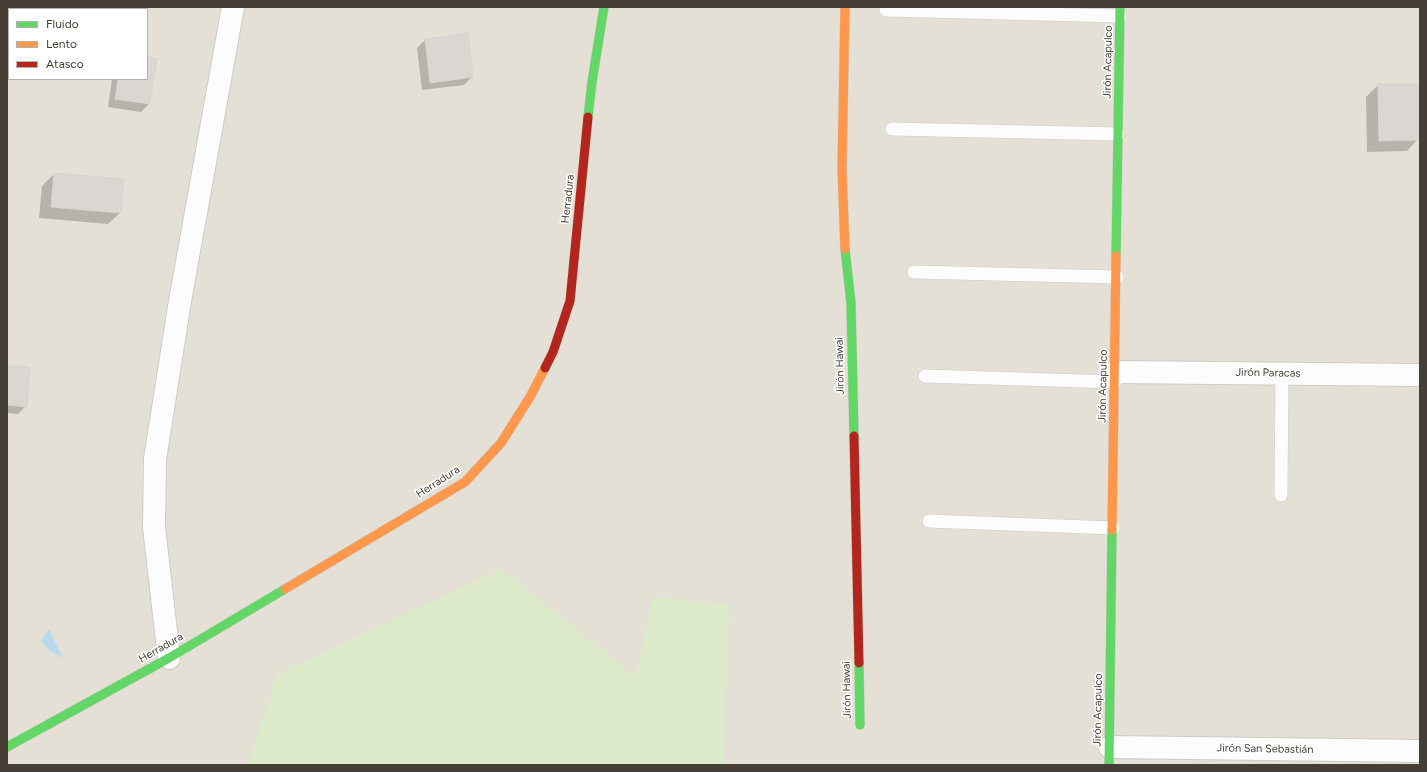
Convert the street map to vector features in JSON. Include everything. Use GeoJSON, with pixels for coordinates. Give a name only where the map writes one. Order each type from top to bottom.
{"type":"FeatureCollection","features":[{"type":"Feature","properties":{"kind":"street"},"geometry":{"type":"LineString","coordinates":[[169,658],[154,527],[155,459],[180,301],[232,7]]}},
{"type":"Feature","properties":{"kind":"street","name":"Herradura"},"geometry":{"type":"LineString","coordinates":[[7,747],[169,658],[465,482],[501,443],[530,397],[553,352],[570,302],[592,82],[604,7]]}},
{"type":"Feature","properties":{"kind":"street","name":"Jirón Hawai"},"geometry":{"type":"LineString","coordinates":[[844,7],[842,168],[845,245],[851,303],[860,725]]}},
{"type":"Feature","properties":{"kind":"street","name":"Jirón Acapulco"},"geometry":{"type":"LineString","coordinates":[[1110,756],[1120,12]]}},
{"type":"Feature","properties":{"kind":"street","name":"Jirón Paracas"},"geometry":{"type":"LineString","coordinates":[[1115,377],[1282,374],[1420,375]]}},
{"type":"Feature","properties":{"kind":"street","name":"Jirón San Sebastián"},"geometry":{"type":"LineString","coordinates":[[1110,756],[1420,751]]}},
{"type":"Feature","properties":{"kind":"lane"},"geometry":{"type":"LineString","coordinates":[[886,10],[1120,12]]}},
{"type":"Feature","properties":{"kind":"lane"},"geometry":{"type":"LineString","coordinates":[[892,129],[1118,134]]}},
{"type":"Feature","properties":{"kind":"lane"},"geometry":{"type":"LineString","coordinates":[[914,272],[1117,277]]}},
{"type":"Feature","properties":{"kind":"lane"},"geometry":{"type":"LineString","coordinates":[[1281,495],[1282,374]]}},
{"type":"Feature","properties":{"kind":"lane"},"geometry":{"type":"LineString","coordinates":[[925,376],[1115,377]]}},
{"type":"Feature","properties":{"kind":"lane"},"geometry":{"type":"LineString","coordinates":[[929,521],[1113,528]]}},
{"type":"Feature","properties":{"kind":"shaded area"},"geometry":{"type":"Polygon","coordinates":[[[7,7],[1420,7],[1420,765],[7,765],[7,7]]]}},
{"type":"Feature","properties":{"kind":"green space"},"geometry":{"type":"Polygon","coordinates":[[[501,569],[636,676],[653,596],[729,605],[724,765],[247,765],[277,674],[501,569]]]}},
{"type":"Feature","properties":{"kind":"water"},"geometry":{"type":"Polygon","coordinates":[[[49,629],[63,658],[50,651],[41,641],[49,629]]]}},
{"type":"Feature","properties":{"kind":"building"},"geometry":{"type":"Polygon","coordinates":[[[468,33],[473,77],[430,83],[425,39],[468,33]]]}},
{"type":"Feature","properties":{"kind":"building"},"geometry":{"type":"Polygon","coordinates":[[[148,57],[157,59],[150,104],[115,99],[118,80],[148,80],[148,57]]]}},
{"type":"Feature","properties":{"kind":"building"},"geometry":{"type":"Polygon","coordinates":[[[1378,84],[1418,84],[1419,140],[1379,141],[1378,84]]]}},
{"type":"Feature","properties":{"kind":"building"},"geometry":{"type":"Polygon","coordinates":[[[54,173],[124,179],[121,213],[51,207],[54,173]]]}},
{"type":"Feature","properties":{"kind":"building"},"geometry":{"type":"Polygon","coordinates":[[[7,366],[30,367],[27,407],[7,405],[7,366]]]}},
{"type":"Feature","properties":{"kind":"traffic: fast"},"geometry":{"type":"LineString","coordinates":[[588,117],[604,7]]}},
{"type":"Feature","properties":{"kind":"traffic: fast"},"geometry":{"type":"LineString","coordinates":[[1116,256],[1120,7]]}},
{"type":"Feature","properties":{"kind":"traffic: fast"},"geometry":{"type":"LineString","coordinates":[[845,249],[851,303],[854,436]]}},
{"type":"Feature","properties":{"kind":"traffic: fast"},"geometry":{"type":"LineString","coordinates":[[1109,765],[1112,530]]}},
{"type":"Feature","properties":{"kind":"traffic: fast"},"geometry":{"type":"LineString","coordinates":[[7,747],[169,658],[285,589]]}},
{"type":"Feature","properties":{"kind":"traffic: fast"},"geometry":{"type":"LineString","coordinates":[[859,663],[860,725]]}},
{"type":"Feature","properties":{"kind":"traffic: slow"},"geometry":{"type":"LineString","coordinates":[[845,7],[842,168],[845,249]]}},
{"type":"Feature","properties":{"kind":"traffic: slow"},"geometry":{"type":"LineString","coordinates":[[1112,530],[1116,256]]}},
{"type":"Feature","properties":{"kind":"traffic: slow"},"geometry":{"type":"LineString","coordinates":[[285,589],[465,482],[501,443],[530,397],[545,368]]}},
{"type":"Feature","properties":{"kind":"traffic: jam"},"geometry":{"type":"LineString","coordinates":[[545,368],[553,352],[570,301],[588,117]]}},
{"type":"Feature","properties":{"kind":"traffic: jam"},"geometry":{"type":"LineString","coordinates":[[854,436],[859,663]]}}]}
